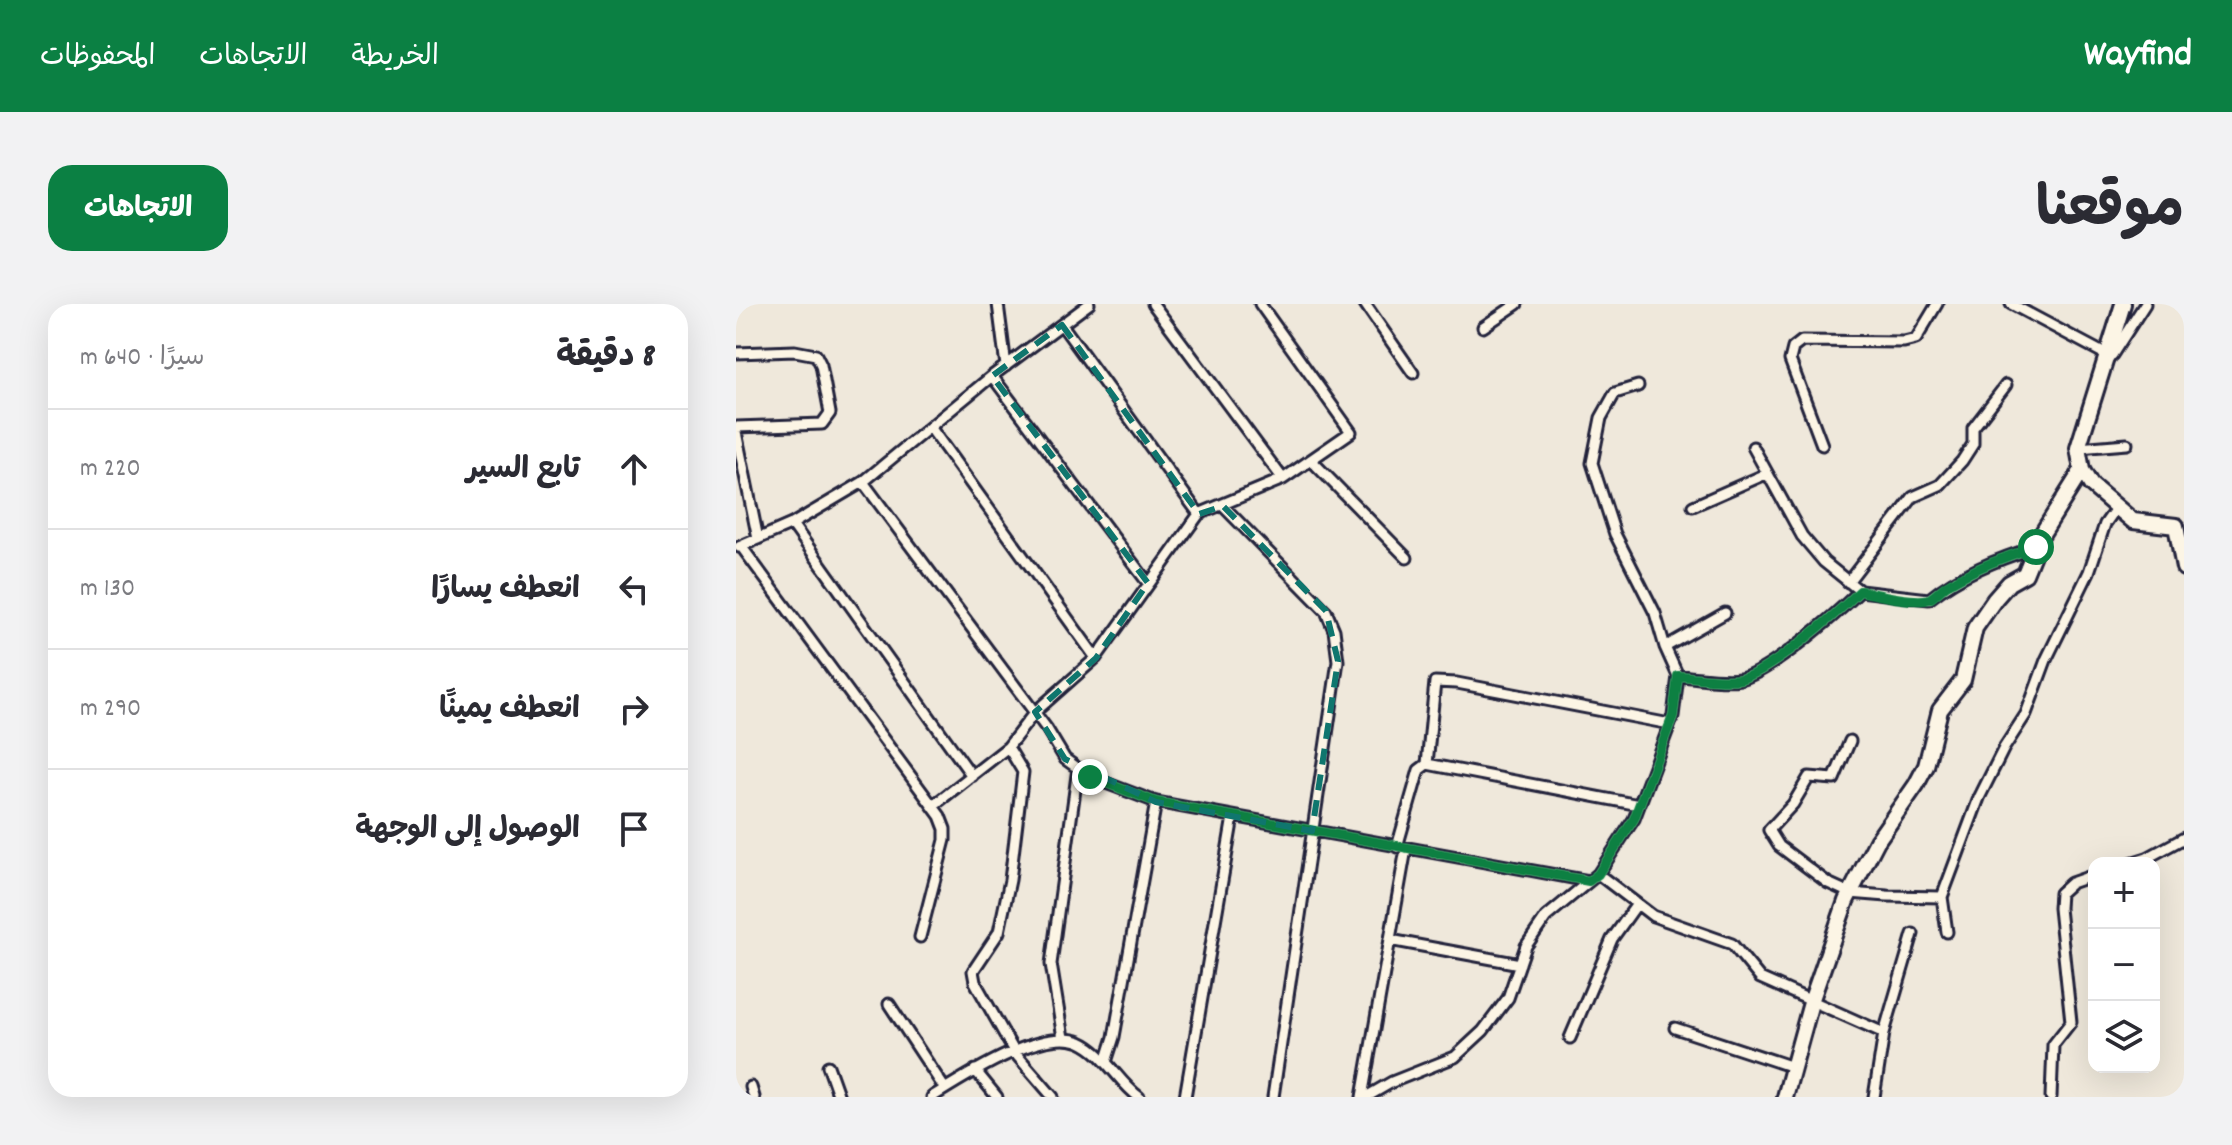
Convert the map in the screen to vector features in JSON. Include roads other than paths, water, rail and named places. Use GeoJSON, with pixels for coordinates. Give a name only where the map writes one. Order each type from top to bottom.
{"type":"FeatureCollection","features":[{"type":"Feature","properties":{"kind":"street"},"geometry":{"type":"LineString","coordinates":[[998,304],[1006,366]]}},
{"type":"Feature","properties":{"kind":"street"},"geometry":{"type":"LineString","coordinates":[[920,937],[945,840],[945,829],[934,805],[738,547],[792,524],[863,482],[992,376],[1089,304]]}},
{"type":"Feature","properties":{"kind":"street"},"geometry":{"type":"LineString","coordinates":[[1153,304],[1283,479]]}},
{"type":"Feature","properties":{"kind":"street"},"geometry":{"type":"LineString","coordinates":[[934,805],[1008,747],[1035,712],[1096,658],[1199,514],[1283,479],[1351,432],[1260,304]]}},
{"type":"Feature","properties":{"kind":"street"},"geometry":{"type":"LineString","coordinates":[[1365,304],[1413,373]]}},
{"type":"Feature","properties":{"kind":"street"},"geometry":{"type":"LineString","coordinates":[[1483,327],[1517,304]]}},
{"type":"Feature","properties":{"kind":"street"},"geometry":{"type":"LineString","coordinates":[[1822,445],[1790,360],[1793,348],[1802,341],[1904,342],[1916,339],[1937,304]]}},
{"type":"Feature","properties":{"kind":"street"},"geometry":{"type":"LineString","coordinates":[[2011,304],[2105,361]]}},
{"type":"Feature","properties":{"kind":"street"},"geometry":{"type":"LineString","coordinates":[[2123,304],[2078,448],[2082,470],[2091,485],[2133,521],[2176,526],[2184,568]]}},
{"type":"Feature","properties":{"kind":"street"},"geometry":{"type":"LineString","coordinates":[[2105,361],[2145,304]]}},
{"type":"Feature","properties":{"kind":"street"},"geometry":{"type":"LineString","coordinates":[[1062,325],[1199,514]]}},
{"type":"Feature","properties":{"kind":"street"},"geometry":{"type":"LineString","coordinates":[[736,353],[795,351],[816,355],[821,365],[830,413],[822,424],[736,430],[758,539]]}},
{"type":"Feature","properties":{"kind":"street"},"geometry":{"type":"LineString","coordinates":[[992,376],[1148,583]]}},
{"type":"Feature","properties":{"kind":"street"},"geometry":{"type":"LineString","coordinates":[[1848,582],[1913,497],[1940,485],[1962,461],[1973,444],[1973,428],[2006,385]]}},
{"type":"Feature","properties":{"kind":"street"},"geometry":{"type":"LineString","coordinates":[[1364,1097],[1392,1082],[1455,1057],[1483,1031],[1508,998],[1526,946],[1546,917],[1594,878],[1634,819],[1670,724],[1678,676],[1655,613],[1615,534],[1592,463],[1601,418],[1615,393],[1638,386]]}},
{"type":"Feature","properties":{"kind":"street"},"geometry":{"type":"LineString","coordinates":[[930,427],[1096,658]]}},
{"type":"Feature","properties":{"kind":"street"},"geometry":{"type":"LineString","coordinates":[[2078,448],[2127,444]]}},
{"type":"Feature","properties":{"kind":"street"},"geometry":{"type":"LineString","coordinates":[[1753,447],[1802,536],[1824,562],[1860,591],[1929,599],[1962,577],[2004,557],[2036,547]]}},
{"type":"Feature","properties":{"kind":"street"},"geometry":{"type":"LineString","coordinates":[[1311,460],[1407,558]]}},
{"type":"Feature","properties":{"kind":"street"},"geometry":{"type":"LineString","coordinates":[[1785,1097],[1812,999],[1850,893],[1877,841],[1926,766],[1940,710],[1963,680],[1975,628],[2002,591],[2025,574],[2036,547],[2082,470]]}},
{"type":"Feature","properties":{"kind":"street"},"geometry":{"type":"LineString","coordinates":[[1693,506],[1766,474]]}},
{"type":"Feature","properties":{"kind":"street"},"geometry":{"type":"LineString","coordinates":[[863,482],[1035,712],[1065,759],[1090,777],[1156,802],[1402,848],[1594,878],[1653,916],[1732,944],[1760,978],[1884,1033]]}},
{"type":"Feature","properties":{"kind":"street"},"geometry":{"type":"LineString","coordinates":[[1223,506],[1326,611],[1334,630],[1338,661],[1273,1097]]}},
{"type":"Feature","properties":{"kind":"street"},"geometry":{"type":"LineString","coordinates":[[1947,932],[1942,897],[1979,798],[2004,748],[2026,714],[2046,660],[2089,572],[2105,524],[2117,507]]}},
{"type":"Feature","properties":{"kind":"street"},"geometry":{"type":"LineString","coordinates":[[792,524],[972,776]]}},
{"type":"Feature","properties":{"kind":"street"},"geometry":{"type":"LineString","coordinates":[[1678,676],[1741,679],[1763,668],[1823,625],[1860,591]]}},
{"type":"Feature","properties":{"kind":"street"},"geometry":{"type":"LineString","coordinates":[[1665,647],[1725,613]]}},
{"type":"Feature","properties":{"kind":"street"},"geometry":{"type":"LineString","coordinates":[[1364,1097],[1402,848],[1419,770],[1427,764],[1435,682],[1457,683],[1670,724]]}},
{"type":"Feature","properties":{"kind":"street"},"geometry":{"type":"LineString","coordinates":[[1850,741],[1834,779],[1809,777],[1793,804],[1769,830],[1779,846],[1828,883],[1850,893],[1942,897]]}},
{"type":"Feature","properties":{"kind":"street"},"geometry":{"type":"LineString","coordinates":[[1008,747],[1023,772],[1010,880],[999,932],[973,971],[975,982],[1015,1053],[1053,1097]]}},
{"type":"Feature","properties":{"kind":"street"},"geometry":{"type":"LineString","coordinates":[[1427,764],[1639,805]]}},
{"type":"Feature","properties":{"kind":"street"},"geometry":{"type":"LineString","coordinates":[[1063,1038],[1051,964],[1078,768]]}},
{"type":"Feature","properties":{"kind":"street"},"geometry":{"type":"LineString","coordinates":[[1106,1062],[1119,1011],[1156,802]]}},
{"type":"Feature","properties":{"kind":"street"},"geometry":{"type":"LineString","coordinates":[[1185,1097],[1233,817]]}},
{"type":"Feature","properties":{"kind":"street"},"geometry":{"type":"LineString","coordinates":[[2149,857],[2184,838]]}},
{"type":"Feature","properties":{"kind":"street"},"geometry":{"type":"LineString","coordinates":[[2051,1097],[2053,1045],[2071,1022],[2060,893],[2071,883],[2088,877]]}},
{"type":"Feature","properties":{"kind":"street"},"geometry":{"type":"LineString","coordinates":[[1570,1038],[1612,939],[1637,904]]}},
{"type":"Feature","properties":{"kind":"street"},"geometry":{"type":"LineString","coordinates":[[1874,1097],[1884,1033],[1913,934]]}},
{"type":"Feature","properties":{"kind":"street"},"geometry":{"type":"LineString","coordinates":[[1390,940],[1520,964]]}},
{"type":"Feature","properties":{"kind":"street"},"geometry":{"type":"LineString","coordinates":[[889,1004],[945,1089]]}},
{"type":"Feature","properties":{"kind":"street"},"geometry":{"type":"LineString","coordinates":[[1675,1028],[1793,1067]]}},
{"type":"Feature","properties":{"kind":"street"},"geometry":{"type":"LineString","coordinates":[[932,1097],[975,1070],[1031,1046],[1063,1038],[1082,1043],[1106,1062],[1126,1088],[1139,1097]]}},
{"type":"Feature","properties":{"kind":"street"},"geometry":{"type":"LineString","coordinates":[[828,1066],[839,1097]]}},
{"type":"Feature","properties":{"kind":"street"},"geometry":{"type":"LineString","coordinates":[[975,1070],[997,1097]]}},
{"type":"Feature","properties":{"kind":"street"},"geometry":{"type":"LineString","coordinates":[[1116,1097],[1126,1088]]}}]}
